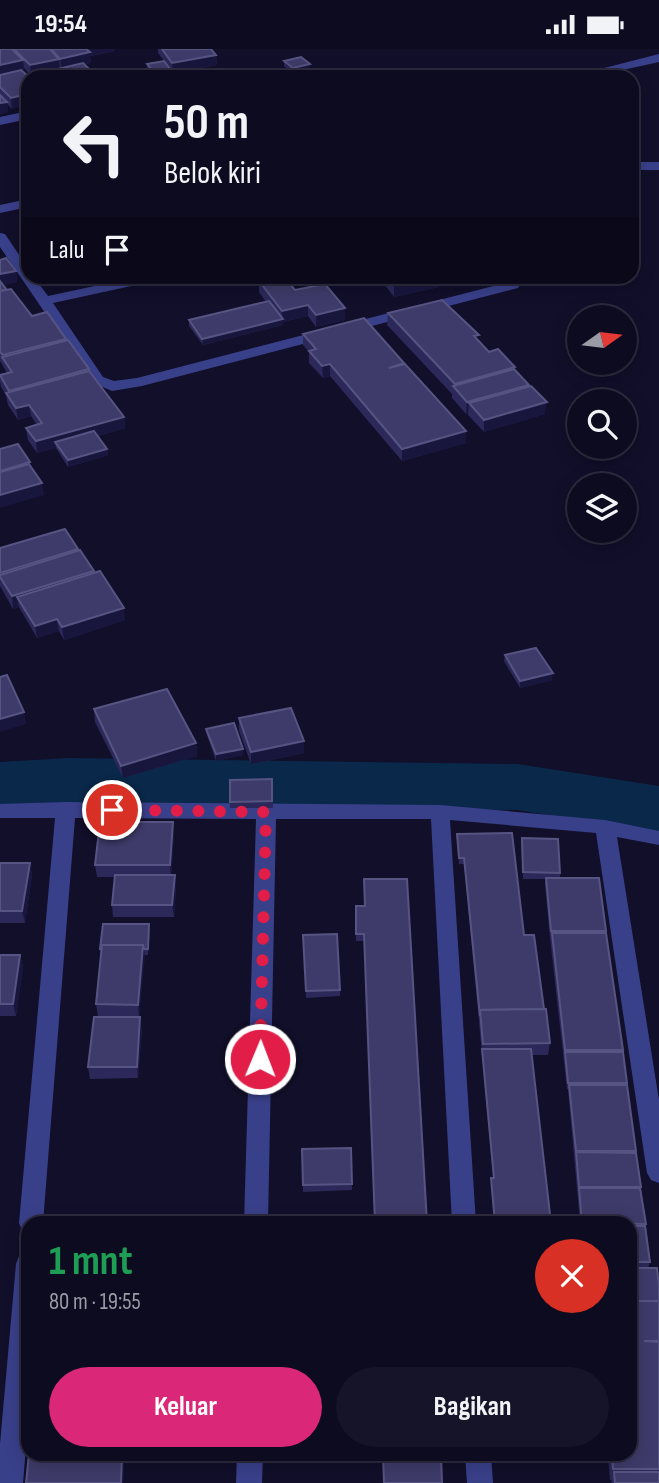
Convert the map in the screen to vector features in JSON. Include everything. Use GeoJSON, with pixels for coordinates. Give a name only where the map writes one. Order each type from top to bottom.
{"type":"FeatureCollection","features":[{"type":"Feature","properties":{"kind":"street"},"geometry":{"type":"LineString","coordinates":[[607,70],[659,58]]}},
{"type":"Feature","properties":{"kind":"street"},"geometry":{"type":"LineString","coordinates":[[0,121],[21,116]]}},
{"type":"Feature","properties":{"kind":"street"},"geometry":{"type":"LineString","coordinates":[[639,166],[659,166]]}},
{"type":"Feature","properties":{"kind":"street"},"geometry":{"type":"LineString","coordinates":[[0,209],[21,204]]}},
{"type":"Feature","properties":{"kind":"street"},"geometry":{"type":"LineString","coordinates":[[0,237],[21,268]]}},
{"type":"Feature","properties":{"kind":"street"},"geometry":{"type":"LineString","coordinates":[[32,284],[98,380],[112,386],[137,383],[370,329],[513,285]]}},
{"type":"Feature","properties":{"kind":"street"},"geometry":{"type":"LineString","coordinates":[[44,301],[122,284]]}},
{"type":"Feature","properties":{"kind":"street"},"geometry":{"type":"LineString","coordinates":[[0,811],[66,809],[440,812],[606,827],[659,838]]}},
{"type":"Feature","properties":{"kind":"street"},"geometry":{"type":"LineString","coordinates":[[33,1216],[66,809]]}},
{"type":"Feature","properties":{"kind":"street"},"geometry":{"type":"LineString","coordinates":[[256,1216],[266,812]]}},
{"type":"Feature","properties":{"kind":"street"},"geometry":{"type":"LineString","coordinates":[[440,812],[464,1216]]}},
{"type":"Feature","properties":{"kind":"street"},"geometry":{"type":"LineString","coordinates":[[606,827],[659,1173]]}},
{"type":"Feature","properties":{"kind":"street"},"geometry":{"type":"LineString","coordinates":[[10,1483],[21,1349]]}},
{"type":"Feature","properties":{"kind":"street"},"geometry":{"type":"LineString","coordinates":[[250,1461],[250,1483]]}},
{"type":"Feature","properties":{"kind":"street"},"geometry":{"type":"LineString","coordinates":[[478,1461],[480,1483]]}},
{"type":"Feature","properties":{"kind":"building"},"geometry":{"type":"Polygon","coordinates":[[[0,49],[12,49],[23,60],[0,65],[0,49]]]}},
{"type":"Feature","properties":{"kind":"building"},"geometry":{"type":"Polygon","coordinates":[[[14,49],[50,49],[59,59],[30,65],[14,49]]]}},
{"type":"Feature","properties":{"kind":"building"},"geometry":{"type":"Polygon","coordinates":[[[51,49],[86,49],[90,52],[60,59],[51,49]]]}},
{"type":"Feature","properties":{"kind":"building"},"geometry":{"type":"Polygon","coordinates":[[[162,49],[211,49],[216,55],[172,63],[162,49]]]}},
{"type":"Feature","properties":{"kind":"building"},"geometry":{"type":"Polygon","coordinates":[[[301,57],[310,64],[293,68],[284,61],[301,57]]]}},
{"type":"Feature","properties":{"kind":"building"},"geometry":{"type":"Polygon","coordinates":[[[164,61],[171,70],[152,70],[147,64],[164,61]]]}},
{"type":"Feature","properties":{"kind":"building"},"geometry":{"type":"Polygon","coordinates":[[[83,63],[90,70],[53,70],[83,63]]]}},
{"type":"Feature","properties":{"kind":"building"},"geometry":{"type":"Polygon","coordinates":[[[21,70],[21,96],[11,98],[0,87],[0,75],[21,70]]]}},
{"type":"Feature","properties":{"kind":"building"},"geometry":{"type":"Polygon","coordinates":[[[6,258],[16,271],[0,274],[0,260],[6,258]]]}},
{"type":"Feature","properties":{"kind":"building"},"geometry":{"type":"Polygon","coordinates":[[[0,281],[7,290],[0,291],[0,281]]]}},
{"type":"Feature","properties":{"kind":"building"},"geometry":{"type":"Polygon","coordinates":[[[261,284],[290,284],[295,290],[325,284],[345,308],[316,315],[308,305],[282,311],[261,284]]]}},
{"type":"Feature","properties":{"kind":"building"},"geometry":{"type":"Polygon","coordinates":[[[11,289],[32,316],[47,312],[66,339],[3,355],[0,352],[0,291],[11,289]]]}},
{"type":"Feature","properties":{"kind":"building"},"geometry":{"type":"Polygon","coordinates":[[[442,300],[479,335],[474,336],[489,352],[498,349],[515,367],[455,384],[388,313],[442,300]]]}},
{"type":"Feature","properties":{"kind":"building"},"geometry":{"type":"Polygon","coordinates":[[[269,301],[283,319],[202,339],[189,320],[269,301]]]}},
{"type":"Feature","properties":{"kind":"building"},"geometry":{"type":"Polygon","coordinates":[[[364,318],[404,363],[389,368],[405,364],[466,431],[402,449],[330,364],[322,366],[309,351],[316,349],[303,334],[364,318]]]}},
{"type":"Feature","properties":{"kind":"building"},"geometry":{"type":"Polygon","coordinates":[[[68,340],[89,369],[9,391],[0,375],[12,372],[2,357],[68,340]]]}},
{"type":"Feature","properties":{"kind":"building"},"geometry":{"type":"Polygon","coordinates":[[[514,369],[529,385],[467,402],[453,386],[514,369]]]}},
{"type":"Feature","properties":{"kind":"building"},"geometry":{"type":"Polygon","coordinates":[[[89,371],[124,417],[36,441],[26,428],[42,423],[29,405],[16,408],[6,393],[89,371]]]}},
{"type":"Feature","properties":{"kind":"building"},"geometry":{"type":"Polygon","coordinates":[[[531,386],[547,402],[484,420],[469,403],[531,386]]]}},
{"type":"Feature","properties":{"kind":"building"},"geometry":{"type":"Polygon","coordinates":[[[94,431],[107,449],[68,460],[55,442],[94,431]]]}},
{"type":"Feature","properties":{"kind":"building"},"geometry":{"type":"Polygon","coordinates":[[[18,444],[30,462],[0,471],[0,449],[18,444]]]}},
{"type":"Feature","properties":{"kind":"building"},"geometry":{"type":"Polygon","coordinates":[[[29,464],[42,483],[0,495],[0,472],[29,464]]]}},
{"type":"Feature","properties":{"kind":"building"},"geometry":{"type":"Polygon","coordinates":[[[65,529],[78,549],[0,573],[0,548],[65,529]]]}},
{"type":"Feature","properties":{"kind":"building"},"geometry":{"type":"Polygon","coordinates":[[[80,550],[94,571],[12,596],[0,577],[0,575],[80,550]]]}},
{"type":"Feature","properties":{"kind":"building"},"geometry":{"type":"Polygon","coordinates":[[[100,571],[124,608],[62,627],[57,619],[35,626],[17,597],[100,571]]]}},
{"type":"Feature","properties":{"kind":"building"},"geometry":{"type":"Polygon","coordinates":[[[536,648],[553,673],[520,681],[505,655],[536,648]]]}},
{"type":"Feature","properties":{"kind":"building"},"geometry":{"type":"Polygon","coordinates":[[[7,675],[24,712],[0,719],[0,677],[7,675]]]}},
{"type":"Feature","properties":{"kind":"building"},"geometry":{"type":"Polygon","coordinates":[[[167,689],[196,743],[121,766],[94,709],[167,689]]]}},
{"type":"Feature","properties":{"kind":"building"},"geometry":{"type":"Polygon","coordinates":[[[291,708],[304,741],[251,752],[239,718],[291,708]]]}},
{"type":"Feature","properties":{"kind":"building"},"geometry":{"type":"Polygon","coordinates":[[[234,723],[243,749],[216,754],[206,729],[234,723]]]}},
{"type":"Feature","properties":{"kind":"building"},"geometry":{"type":"Polygon","coordinates":[[[272,779],[272,801],[230,802],[230,780],[272,779]]]}},
{"type":"Feature","properties":{"kind":"building"},"geometry":{"type":"Polygon","coordinates":[[[100,822],[173,822],[170,865],[95,865],[100,822]]]}},
{"type":"Feature","properties":{"kind":"building"},"geometry":{"type":"Polygon","coordinates":[[[512,833],[524,935],[534,935],[544,1009],[480,1010],[480,1016],[464,858],[459,858],[457,834],[512,833]]]}},
{"type":"Feature","properties":{"kind":"building"},"geometry":{"type":"Polygon","coordinates":[[[522,838],[558,839],[560,873],[523,872],[522,838]]]}},
{"type":"Feature","properties":{"kind":"building"},"geometry":{"type":"Polygon","coordinates":[[[0,863],[30,863],[22,911],[0,911],[0,863]]]}},
{"type":"Feature","properties":{"kind":"building"},"geometry":{"type":"Polygon","coordinates":[[[115,875],[175,875],[172,905],[112,905],[115,875]]]}},
{"type":"Feature","properties":{"kind":"building"},"geometry":{"type":"Polygon","coordinates":[[[546,878],[599,878],[606,931],[551,931],[546,878]]]}},
{"type":"Feature","properties":{"kind":"building"},"geometry":{"type":"Polygon","coordinates":[[[364,879],[407,879],[427,1216],[375,1216],[364,934],[356,934],[356,906],[365,906],[364,879]]]}},
{"type":"Feature","properties":{"kind":"building"},"geometry":{"type":"Polygon","coordinates":[[[103,924],[149,924],[148,949],[144,949],[143,945],[102,945],[100,949],[103,924]]]}},
{"type":"Feature","properties":{"kind":"building"},"geometry":{"type":"Polygon","coordinates":[[[552,933],[606,933],[623,1050],[565,1050],[552,933]]]}},
{"type":"Feature","properties":{"kind":"building"},"geometry":{"type":"Polygon","coordinates":[[[337,934],[340,990],[306,991],[303,935],[337,934]]]}},
{"type":"Feature","properties":{"kind":"building"},"geometry":{"type":"Polygon","coordinates":[[[102,945],[143,945],[138,1005],[96,1004],[102,945]]]}},
{"type":"Feature","properties":{"kind":"building"},"geometry":{"type":"Polygon","coordinates":[[[0,955],[20,955],[13,1004],[0,1004],[0,955]]]}},
{"type":"Feature","properties":{"kind":"building"},"geometry":{"type":"Polygon","coordinates":[[[546,1009],[550,1043],[483,1044],[480,1010],[546,1009]]]}},
{"type":"Feature","properties":{"kind":"building"},"geometry":{"type":"Polygon","coordinates":[[[94,1017],[140,1017],[137,1067],[88,1067],[94,1017]]]}},
{"type":"Feature","properties":{"kind":"building"},"geometry":{"type":"Polygon","coordinates":[[[482,1049],[531,1049],[550,1216],[494,1216],[491,1178],[494,1178],[482,1049]]]}},
{"type":"Feature","properties":{"kind":"building"},"geometry":{"type":"Polygon","coordinates":[[[565,1052],[623,1052],[627,1083],[568,1083],[565,1052]]]}},
{"type":"Feature","properties":{"kind":"building"},"geometry":{"type":"Polygon","coordinates":[[[569,1085],[627,1085],[636,1151],[576,1151],[569,1085]]]}},
{"type":"Feature","properties":{"kind":"building"},"geometry":{"type":"Polygon","coordinates":[[[351,1148],[352,1184],[303,1185],[302,1149],[351,1148]]]}},
{"type":"Feature","properties":{"kind":"building"},"geometry":{"type":"Polygon","coordinates":[[[576,1152],[636,1153],[641,1187],[579,1187],[576,1152]]]}},
{"type":"Feature","properties":{"kind":"building"},"geometry":{"type":"Polygon","coordinates":[[[579,1188],[640,1188],[646,1224],[637,1224],[637,1216],[581,1216],[579,1188]]]}},
{"type":"Feature","properties":{"kind":"building"},"geometry":{"type":"Polygon","coordinates":[[[637,1226],[645,1226],[650,1262],[637,1262],[637,1226]]]}},
{"type":"Feature","properties":{"kind":"building"},"geometry":{"type":"Polygon","coordinates":[[[637,1268],[657,1268],[659,1301],[637,1301],[637,1268]]]}},
{"type":"Feature","properties":{"kind":"building"},"geometry":{"type":"Polygon","coordinates":[[[637,1301],[659,1301],[659,1341],[644,1341],[659,1342],[659,1469],[613,1469],[612,1461],[637,1461],[637,1301]]]}},
{"type":"Feature","properties":{"kind":"building"},"geometry":{"type":"Polygon","coordinates":[[[28,1461],[122,1461],[121,1483],[26,1483],[28,1461]]]}},
{"type":"Feature","properties":{"kind":"building"},"geometry":{"type":"Polygon","coordinates":[[[383,1461],[441,1461],[442,1483],[384,1483],[383,1461]]]}},
{"type":"Feature","properties":{"kind":"building"},"geometry":{"type":"Polygon","coordinates":[[[614,1472],[659,1472],[659,1483],[615,1483],[614,1472]]]}},
{"type":"Feature","properties":{"kind":"waterway"},"geometry":{"type":"LineString","coordinates":[[0,785],[68,781],[518,787],[659,810]]}},
{"type":"Feature","properties":{"kind":"route"},"geometry":{"type":"LineString","coordinates":[[112,810],[266,812],[260,1059]]}}]}
